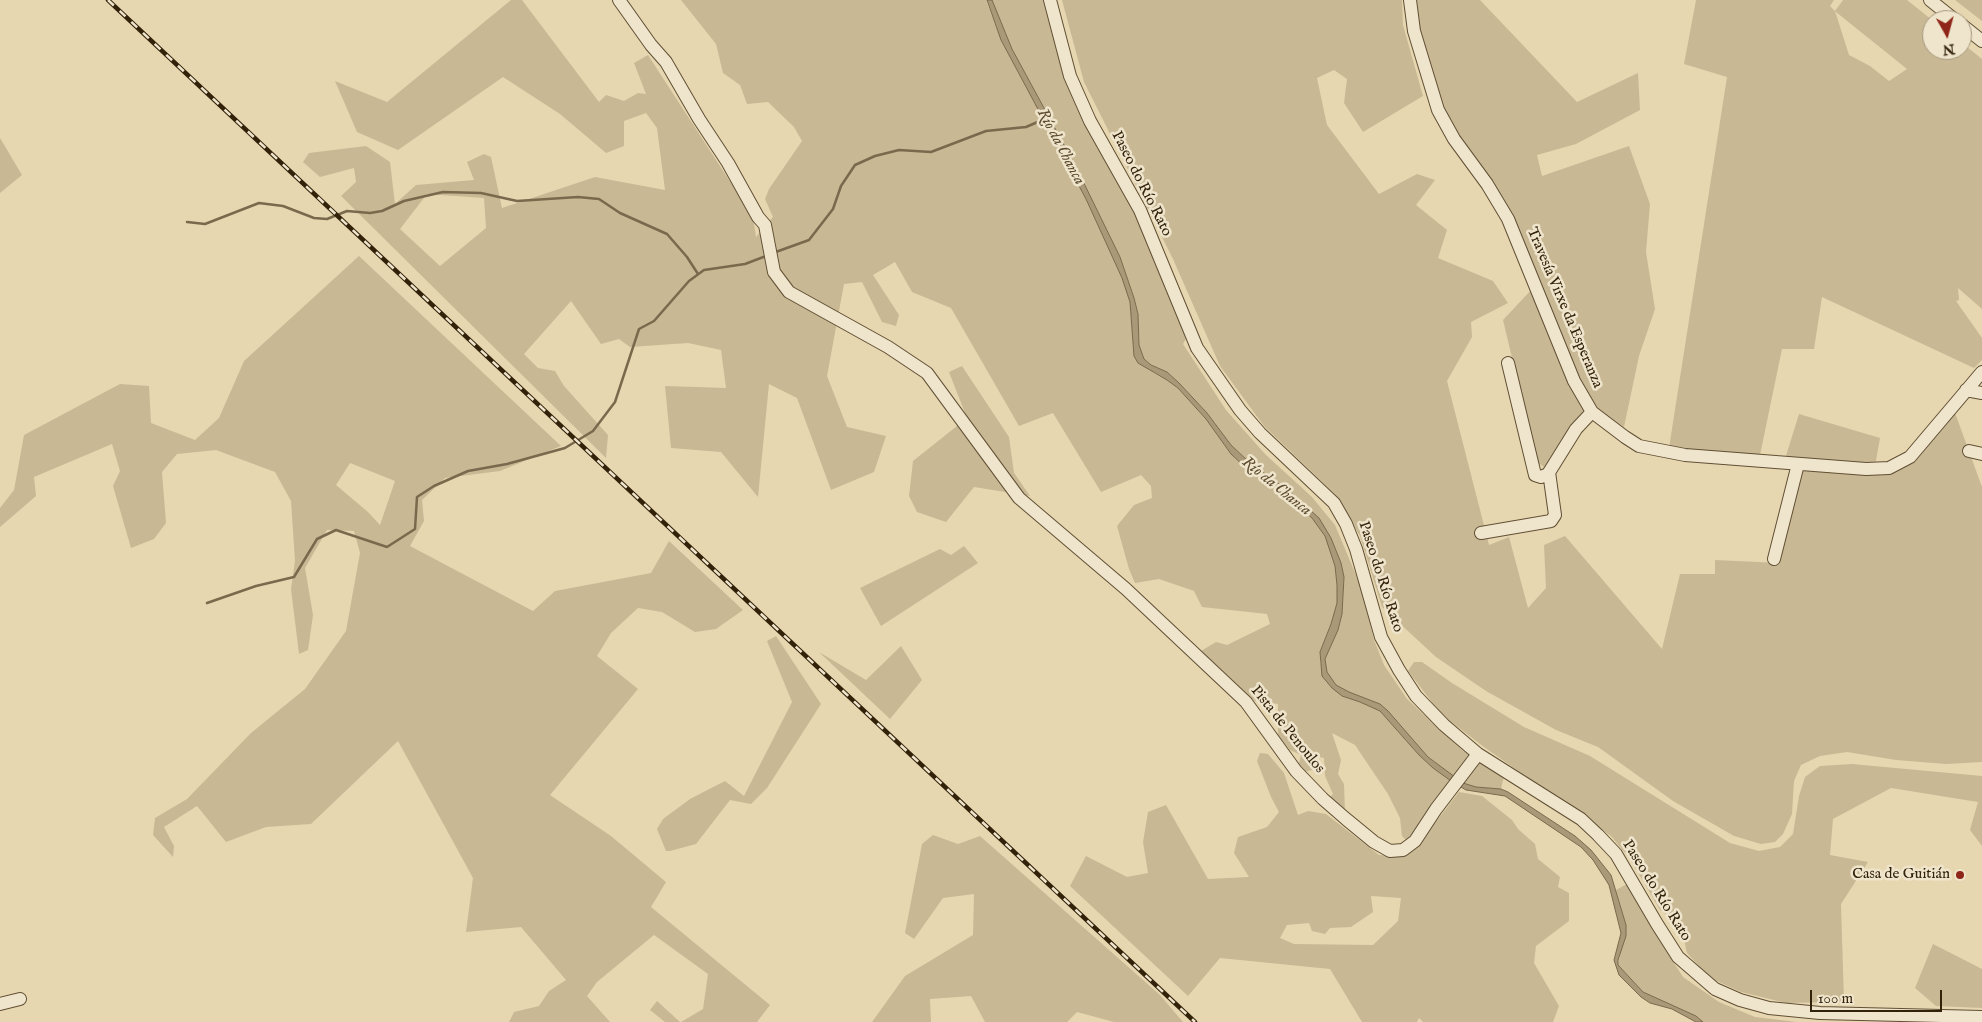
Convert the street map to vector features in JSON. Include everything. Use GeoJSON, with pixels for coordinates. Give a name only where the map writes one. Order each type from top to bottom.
{"type":"FeatureCollection","features":[{"type":"Feature","properties":{"kind":"street","name":"Pista de Penoulos"},"geometry":{"type":"LineString","coordinates":[[619,0],[651,45],[666,62],[699,119],[728,163],[758,217],[765,225],[774,272],[789,292],[888,347],[927,373],[1019,498],[1126,589],[1246,702],[1296,771],[1323,799],[1374,842],[1390,851],[1403,850],[1414,841],[1475,758]]}},
{"type":"Feature","properties":{"kind":"street","name":"Paseo do Río Rato"},"geometry":{"type":"LineString","coordinates":[[1050,0],[1070,76],[1090,122],[1140,210],[1197,348],[1240,410],[1260,433],[1334,503],[1346,524],[1356,549],[1381,636],[1399,670],[1416,696],[1475,758],[1580,819],[1598,835],[1616,854],[1678,957],[1716,989],[1740,1000],[1769,1008],[1820,1013],[1982,1017]]}},
{"type":"Feature","properties":{"kind":"street","name":"Travesía Virxe da Esperanza"},"geometry":{"type":"LineString","coordinates":[[1410,0],[1414,31],[1438,110],[1454,139],[1487,184],[1508,219],[1574,381],[1592,412],[1625,438],[1639,446],[1685,455],[1866,469],[1889,468],[1910,457],[1982,372]]}},
{"type":"Feature","properties":{"kind":"street"},"geometry":{"type":"LineString","coordinates":[[1930,0],[1942,10]]}},
{"type":"Feature","properties":{"kind":"street"},"geometry":{"type":"LineString","coordinates":[[1972,33],[1982,41]]}},
{"type":"Feature","properties":{"kind":"street"},"geometry":{"type":"LineString","coordinates":[[1508,363],[1535,475],[1541,477],[1549,472],[1576,429],[1592,412]]}},
{"type":"Feature","properties":{"kind":"street"},"geometry":{"type":"LineString","coordinates":[[1966,390],[1982,394]]}},
{"type":"Feature","properties":{"kind":"street"},"geometry":{"type":"LineString","coordinates":[[1774,559],[1798,464]]}},
{"type":"Feature","properties":{"kind":"street"},"geometry":{"type":"LineString","coordinates":[[1481,533],[1550,521],[1554,515],[1549,472]]}},
{"type":"Feature","properties":{"kind":"street"},"geometry":{"type":"LineString","coordinates":[[0,1004],[20,999]]}},
{"type":"Feature","properties":{"kind":"shaded area"},"geometry":{"type":"Polygon","coordinates":[[[511,0],[522,0],[599,102],[606,95],[624,101],[638,93],[646,94],[634,63],[648,55],[753,217],[756,237],[773,217],[765,199],[769,189],[802,141],[794,127],[768,102],[747,104],[740,85],[723,73],[716,44],[681,0],[986,0],[1001,40],[1086,199],[1122,278],[1130,302],[1134,355],[1154,373],[1178,388],[1206,419],[1231,454],[1245,467],[1294,502],[1312,518],[1325,536],[1335,566],[1337,585],[1337,603],[1320,652],[1320,663],[1342,696],[1380,711],[1419,755],[1451,781],[1409,843],[1402,836],[1400,818],[1388,794],[1355,745],[1332,733],[1341,760],[1338,774],[1344,784],[1345,812],[1329,798],[1333,794],[1325,776],[1324,758],[1310,755],[1312,770],[1304,772],[1299,763],[1301,755],[1290,750],[1278,735],[1278,704],[1255,701],[1201,651],[1216,642],[1227,645],[1270,624],[1267,614],[1202,607],[1194,591],[1159,579],[1135,583],[1129,569],[1117,526],[1134,505],[1152,498],[1151,486],[1141,475],[1101,492],[1053,413],[1019,426],[951,308],[912,292],[895,262],[873,275],[899,315],[896,326],[882,322],[862,282],[844,284],[827,376],[847,427],[886,436],[874,472],[831,490],[797,398],[769,384],[758,497],[721,452],[671,448],[665,386],[726,388],[721,350],[688,343],[630,347],[619,339],[601,344],[571,301],[524,354],[538,368],[555,371],[564,386],[608,435],[606,458],[341,196],[356,182],[354,168],[320,177],[303,162],[309,153],[366,146],[390,162],[395,204],[416,185],[474,180],[467,162],[484,154],[491,157],[502,208],[595,177],[665,190],[657,128],[646,113],[624,121],[624,146],[606,153],[560,114],[503,77],[398,150],[357,132],[335,81],[387,102],[511,0]],[[427,194],[400,229],[440,266],[486,228],[484,198],[427,194]]]}},
{"type":"Feature","properties":{"kind":"shaded area"},"geometry":{"type":"Polygon","coordinates":[[[992,0],[1043,0],[1057,51],[1076,106],[1110,165],[1141,226],[1187,337],[1183,344],[1226,410],[1265,454],[1312,497],[1335,525],[1361,587],[1374,640],[1384,665],[1407,699],[1463,751],[1504,776],[1501,789],[1476,787],[1463,783],[1428,757],[1380,704],[1336,685],[1327,672],[1325,659],[1338,630],[1344,577],[1341,563],[1331,538],[1290,492],[1249,462],[1231,445],[1207,413],[1179,383],[1167,372],[1151,365],[1144,359],[1139,345],[1138,314],[1120,257],[1076,167],[1012,49],[992,0]]]}},
{"type":"Feature","properties":{"kind":"shaded area"},"geometry":{"type":"Polygon","coordinates":[[[1062,0],[1402,0],[1403,25],[1423,96],[1363,132],[1344,103],[1347,79],[1334,70],[1317,78],[1327,125],[1379,194],[1417,174],[1435,180],[1416,205],[1447,230],[1438,258],[1493,281],[1508,303],[1471,322],[1472,337],[1447,381],[1489,545],[1509,537],[1528,608],[1546,588],[1544,545],[1565,536],[1662,649],[1680,574],[1715,574],[1715,560],[1779,563],[1789,511],[1802,467],[1898,467],[1954,410],[1982,487],[1982,762],[1946,764],[1896,760],[1847,752],[1820,756],[1801,765],[1794,781],[1792,814],[1783,834],[1775,842],[1761,844],[1734,836],[1673,801],[1598,747],[1556,730],[1486,691],[1436,657],[1382,607],[1360,536],[1335,494],[1264,426],[1220,366],[1173,259],[1084,82],[1062,0]]]}},
{"type":"Feature","properties":{"kind":"shaded area"},"geometry":{"type":"Polygon","coordinates":[[[1415,0],[1480,0],[1577,102],[1638,73],[1640,110],[1576,144],[1537,155],[1542,176],[1629,146],[1650,204],[1646,252],[1655,309],[1639,356],[1624,427],[1585,402],[1560,329],[1513,218],[1446,120],[1427,74],[1415,0]]]}},
{"type":"Feature","properties":{"kind":"shaded area"},"geometry":{"type":"Polygon","coordinates":[[[1696,0],[1834,0],[1830,6],[1835,11],[1843,0],[1907,0],[1922,12],[1922,60],[1972,60],[1972,51],[1982,59],[1982,309],[1958,288],[1959,300],[1956,301],[1982,338],[1982,360],[1974,368],[1822,297],[1814,349],[1782,349],[1760,455],[1669,448],[1727,77],[1684,64],[1696,0]],[[1835,11],[1849,55],[1870,66],[1889,81],[1907,69],[1835,11]]]}},
{"type":"Feature","properties":{"kind":"shaded area"},"geometry":{"type":"Polygon","coordinates":[[[1955,0],[1982,0],[1982,21],[1972,13],[1972,10],[1968,10],[1955,0]]]}},
{"type":"Feature","properties":{"kind":"shaded area"},"geometry":{"type":"Polygon","coordinates":[[[0,138],[22,175],[0,193],[0,138]]]}},
{"type":"Feature","properties":{"kind":"shaded area"},"geometry":{"type":"Polygon","coordinates":[[[359,256],[561,446],[500,471],[445,478],[422,500],[424,521],[410,546],[533,611],[555,591],[651,573],[669,541],[743,610],[716,629],[695,632],[662,612],[638,608],[611,633],[597,656],[638,689],[550,795],[611,836],[666,882],[651,907],[770,1005],[757,1022],[681,1022],[703,1009],[708,974],[654,935],[597,982],[587,996],[610,1022],[509,1022],[514,1012],[539,1006],[549,991],[566,980],[521,927],[466,932],[473,878],[398,741],[311,824],[266,827],[226,842],[197,806],[164,827],[174,846],[173,857],[153,835],[155,818],[187,799],[251,733],[305,689],[346,631],[360,553],[354,531],[327,530],[305,568],[313,615],[308,650],[299,654],[291,589],[295,561],[291,501],[275,472],[216,450],[177,454],[162,472],[166,523],[154,539],[131,548],[113,486],[120,471],[112,444],[34,477],[36,496],[0,527],[0,508],[14,490],[24,435],[120,384],[149,386],[151,423],[195,440],[219,418],[244,361],[359,256]],[[350,463],[336,485],[368,512],[380,525],[395,481],[350,463]]]}},
{"type":"Feature","properties":{"kind":"shaded area"},"geometry":{"type":"Polygon","coordinates":[[[1533,288],[1584,408],[1581,418],[1551,464],[1544,467],[1537,462],[1503,320],[1533,288]]]}},
{"type":"Feature","properties":{"kind":"shaded area"},"geometry":{"type":"Polygon","coordinates":[[[962,366],[1009,437],[1014,473],[1030,496],[974,487],[946,522],[917,512],[909,496],[913,461],[967,418],[949,372],[962,366]]]}},
{"type":"Feature","properties":{"kind":"shaded area"},"geometry":{"type":"Polygon","coordinates":[[[1799,414],[1880,438],[1875,466],[1785,459],[1799,414]]]}},
{"type":"Feature","properties":{"kind":"shaded area"},"geometry":{"type":"Polygon","coordinates":[[[964,546],[978,563],[881,626],[860,588],[940,549],[951,555],[964,546]]]}},
{"type":"Feature","properties":{"kind":"shaded area"},"geometry":{"type":"Polygon","coordinates":[[[776,636],[821,704],[767,788],[751,804],[730,800],[696,844],[666,851],[657,829],[663,819],[690,799],[725,781],[744,796],[792,702],[767,641],[776,636]]]}},
{"type":"Feature","properties":{"kind":"shaded area"},"geometry":{"type":"Polygon","coordinates":[[[901,646],[922,680],[890,719],[819,652],[866,680],[901,646]]]}},
{"type":"Feature","properties":{"kind":"shaded area"},"geometry":{"type":"Polygon","coordinates":[[[1414,662],[1422,662],[1452,683],[1524,727],[1590,756],[1730,843],[1759,851],[1780,847],[1793,834],[1799,796],[1805,777],[1820,766],[1852,764],[1982,776],[1982,846],[1970,830],[1978,802],[1891,788],[1833,819],[1830,855],[1868,862],[1841,904],[1844,1002],[1786,1003],[1741,992],[1710,978],[1687,953],[1681,927],[1660,910],[1630,859],[1611,836],[1484,747],[1441,714],[1408,671],[1414,662]]]}},
{"type":"Feature","properties":{"kind":"shaded area"},"geometry":{"type":"Polygon","coordinates":[[[1260,753],[1268,754],[1284,773],[1298,815],[1308,811],[1326,814],[1379,855],[1395,856],[1413,851],[1459,792],[1482,796],[1512,820],[1518,829],[1535,844],[1538,859],[1560,877],[1558,887],[1569,893],[1569,921],[1536,946],[1534,963],[1559,1006],[1553,1022],[1423,1022],[1419,1018],[1417,1022],[1362,1022],[1330,969],[1220,958],[1188,996],[1070,886],[1086,856],[1127,877],[1148,873],[1143,842],[1148,812],[1166,805],[1208,879],[1249,877],[1234,853],[1238,837],[1267,827],[1279,812],[1257,761],[1260,753]],[[1371,896],[1373,912],[1351,927],[1330,928],[1325,934],[1312,931],[1309,923],[1287,925],[1280,938],[1294,944],[1373,945],[1398,921],[1401,898],[1371,896]]]}},
{"type":"Feature","properties":{"kind":"shaded area"},"geometry":{"type":"Polygon","coordinates":[[[933,835],[958,844],[980,836],[1160,995],[1183,1022],[1114,1022],[1077,1012],[1067,1022],[985,1022],[971,996],[930,999],[931,1022],[872,1022],[905,976],[973,935],[974,894],[943,898],[914,939],[905,933],[922,844],[933,835]]]}},
{"type":"Feature","properties":{"kind":"shaded area"},"geometry":{"type":"Polygon","coordinates":[[[1627,884],[1683,977],[1719,1002],[1755,1017],[1797,1022],[1703,1022],[1696,1016],[1643,992],[1618,965],[1626,925],[1616,890],[1627,884]]]}},
{"type":"Feature","properties":{"kind":"shaded area"},"geometry":{"type":"Polygon","coordinates":[[[1933,944],[1982,969],[1982,1008],[1936,1006],[1915,988],[1933,944]]]}},
{"type":"Feature","properties":{"kind":"shaded area"},"geometry":{"type":"Polygon","coordinates":[[[657,1001],[680,1022],[665,1022],[650,1010],[657,1001]]]}},
{"type":"Feature","properties":{"kind":"water","name":"Río da Chanca"},"geometry":{"type":"Polygon","coordinates":[[[987,0],[992,0],[1012,49],[1076,167],[1120,257],[1138,314],[1139,345],[1144,359],[1151,365],[1167,372],[1179,383],[1207,413],[1231,445],[1249,462],[1290,492],[1319,518],[1331,538],[1341,563],[1344,577],[1342,614],[1338,630],[1325,659],[1327,672],[1336,685],[1380,704],[1428,757],[1463,783],[1476,787],[1501,789],[1508,792],[1575,836],[1591,850],[1611,875],[1626,925],[1626,936],[1618,965],[1643,992],[1696,1016],[1703,1022],[1696,1022],[1672,1009],[1650,1003],[1641,997],[1619,975],[1614,960],[1621,933],[1609,885],[1593,860],[1581,847],[1505,796],[1466,790],[1451,781],[1419,755],[1380,711],[1342,696],[1322,676],[1320,652],[1337,603],[1335,566],[1325,536],[1312,518],[1294,502],[1245,467],[1231,454],[1206,419],[1178,388],[1138,363],[1134,356],[1130,302],[1122,278],[1086,199],[1001,40],[987,0]]]}},
{"type":"Feature","properties":{"kind":"waterway","name":"Río da Chanca"},"geometry":{"type":"LineString","coordinates":[[773,253],[809,240],[833,209],[841,186],[855,165],[875,156],[899,150],[931,152],[986,131],[1026,127],[1047,118]]}},
{"type":"Feature","properties":{"kind":"waterway"},"geometry":{"type":"LineString","coordinates":[[187,222],[205,224],[259,203],[283,206],[314,218],[327,219],[347,211],[370,213],[382,211],[404,201],[443,192],[481,193],[517,201],[578,197],[599,199],[620,213],[667,234],[687,257],[698,274]]}},
{"type":"Feature","properties":{"kind":"waterway"},"geometry":{"type":"LineString","coordinates":[[207,603],[256,586],[294,577],[317,539],[336,530],[387,547],[415,529],[417,497],[434,486],[468,471],[507,464],[565,448],[593,431],[615,402],[639,329],[654,321],[689,281],[704,270],[745,264],[766,256]]}},
{"type":"Feature","properties":{"kind":"railway"},"geometry":{"type":"LineString","coordinates":[[108,0],[1195,1022]]}},
{"type":"Feature","properties":{"kind":"place","name":"Casa de Guitián"},"geometry":{"type":"Point","coordinates":[1960,875]}}]}
